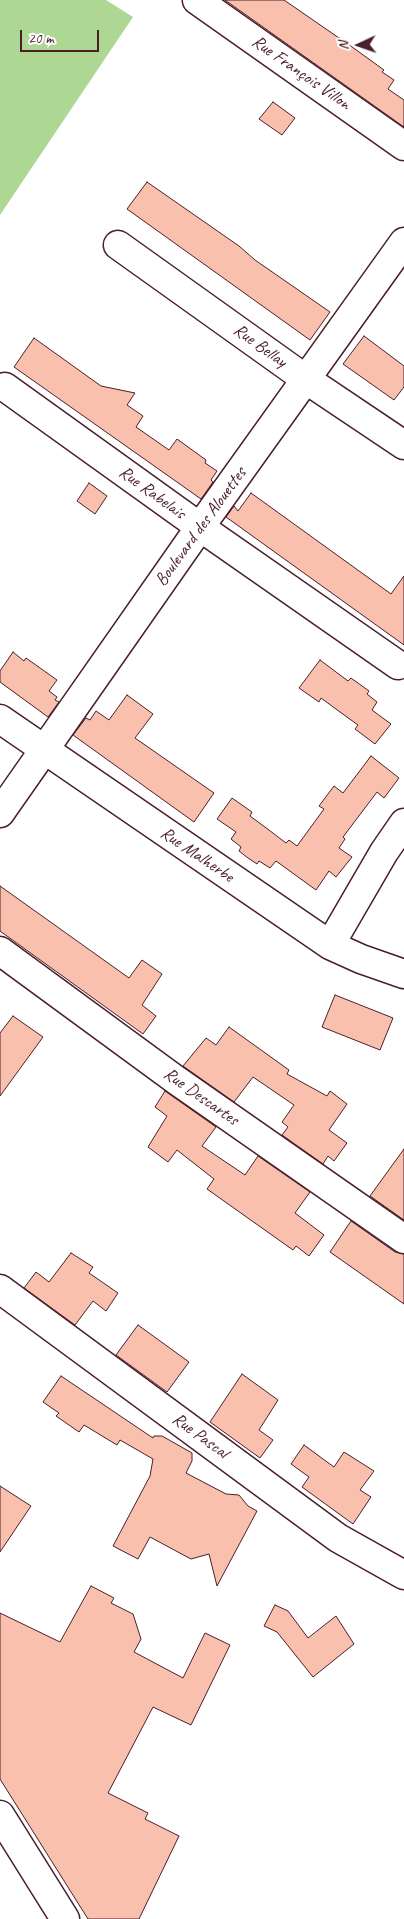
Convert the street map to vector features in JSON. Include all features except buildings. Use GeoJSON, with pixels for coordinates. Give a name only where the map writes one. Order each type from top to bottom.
{"type":"FeatureCollection","features":[{"type":"Feature","properties":{"kind":"street","name":"Rue François Villon"},"geometry":{"type":"LineString","coordinates":[[197,0],[404,146]]}},
{"type":"Feature","properties":{"kind":"street","name":"Boulevard des Alouettes"},"geometry":{"type":"LineString","coordinates":[[0,813],[200,527],[404,242]]}},
{"type":"Feature","properties":{"kind":"street","name":"Rue Bellay"},"geometry":{"type":"LineString","coordinates":[[118,245],[307,380],[404,445]]}},
{"type":"Feature","properties":{"kind":"street","name":"Rue Rabelais"},"geometry":{"type":"LineString","coordinates":[[5,388],[398,665]]}},
{"type":"Feature","properties":{"kind":"street","name":"Rue Malherbe"},"geometry":{"type":"LineString","coordinates":[[0,719],[330,946],[361,960],[404,974]]}},
{"type":"Feature","properties":{"kind":"street"},"geometry":{"type":"LineString","coordinates":[[330,946],[384,852],[404,822]]}},
{"type":"Feature","properties":{"kind":"street","name":"Rue Descartes"},"geometry":{"type":"LineString","coordinates":[[0,951],[176,1080],[404,1239]]}},
{"type":"Feature","properties":{"kind":"street","name":"Rue Pascal"},"geometry":{"type":"LineString","coordinates":[[0,1289],[338,1538],[404,1575]]}},
{"type":"Feature","properties":{"kind":"street"},"geometry":{"type":"LineString","coordinates":[[0,1815],[65,1919]]}},
{"type":"Feature","properties":{"kind":"green space"},"geometry":{"type":"Polygon","coordinates":[[[0,0],[106,0],[133,17],[0,215],[0,0]]]}}]}
